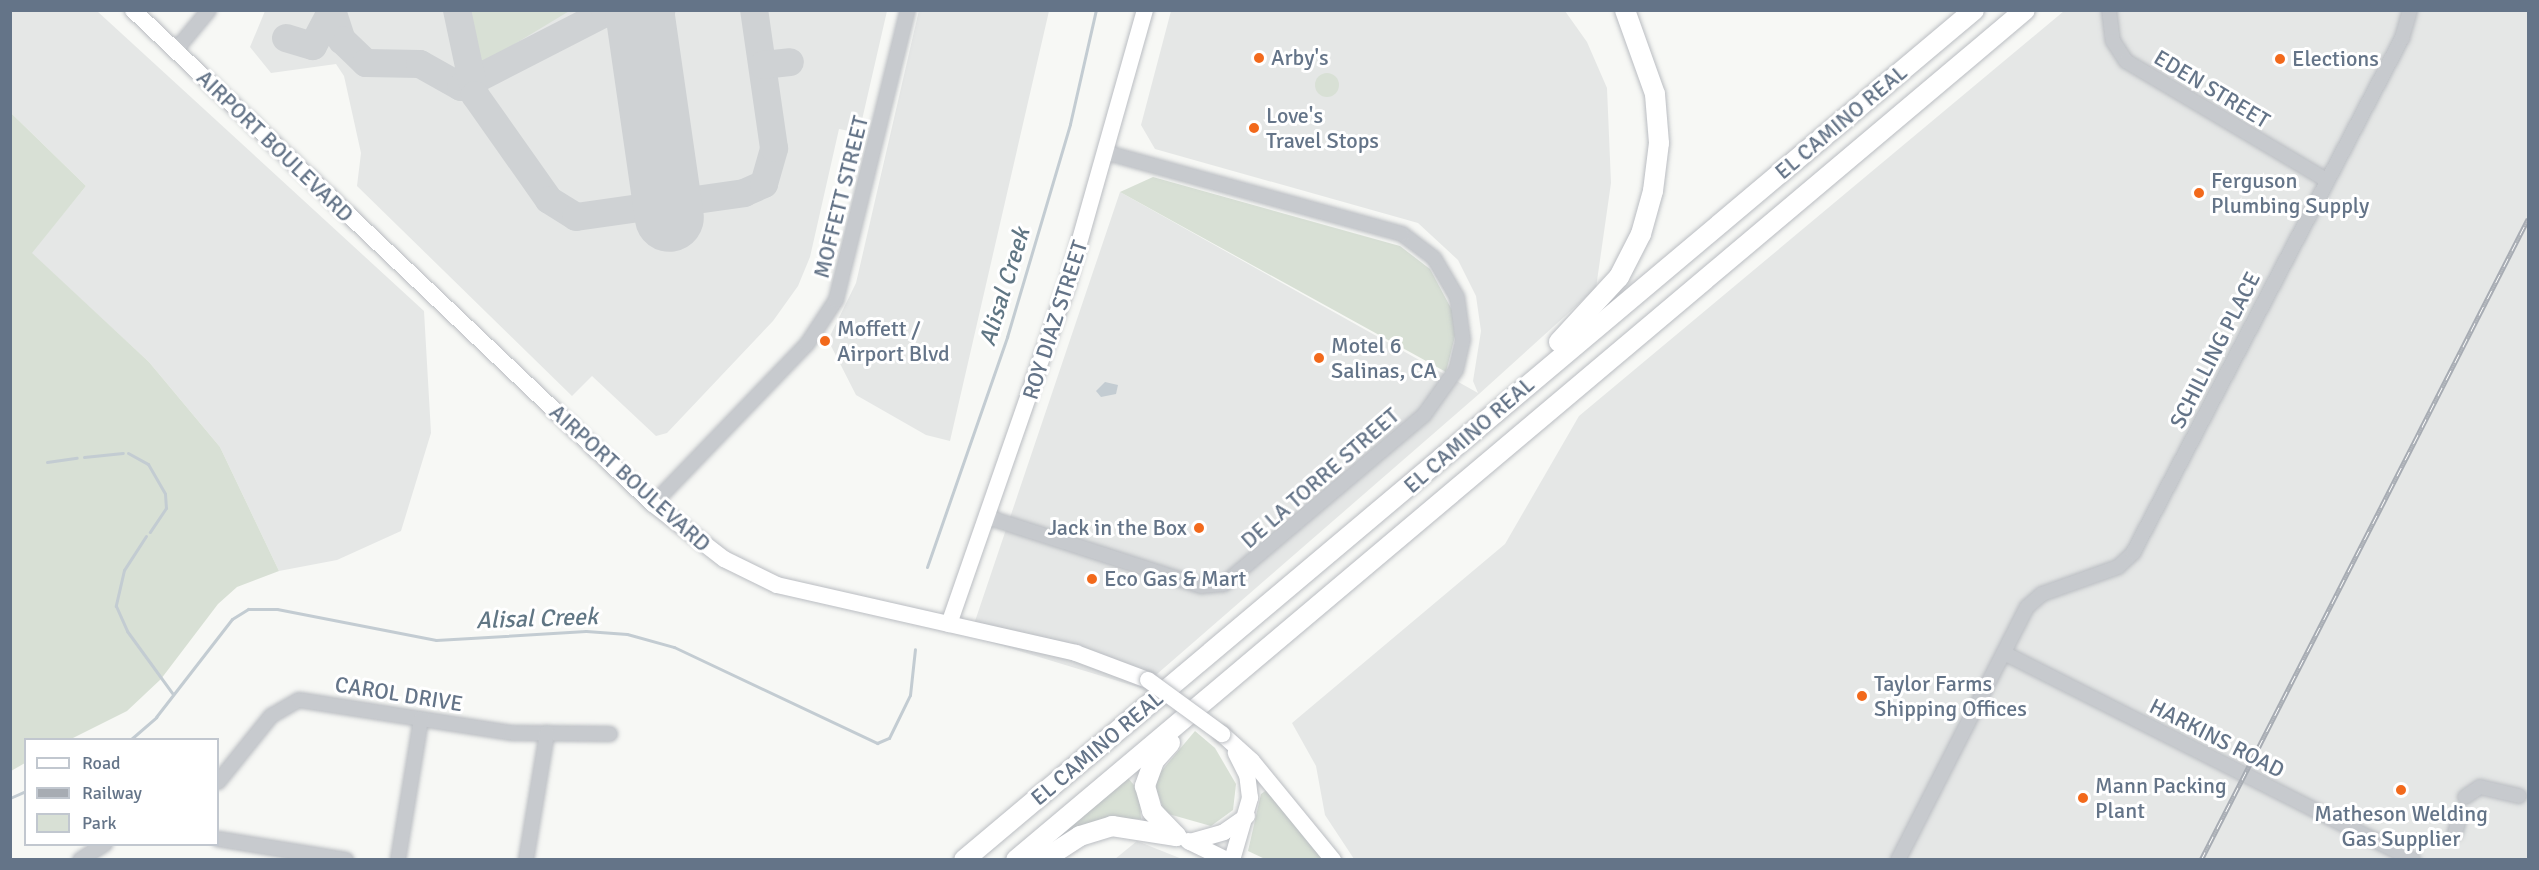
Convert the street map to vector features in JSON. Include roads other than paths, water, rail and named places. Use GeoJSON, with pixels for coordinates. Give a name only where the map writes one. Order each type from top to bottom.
{"type":"FeatureCollection","features":[{"type":"Feature","properties":{"kind":"highway"},"geometry":{"type":"LineString","coordinates":[[1509,400],[1531,369],[1618,277],[1648,214],[1657,166],[1658,117],[1650,70],[1625,10]]}},
{"type":"Feature","properties":{"kind":"highway","name":"EL CAMINO REAL"},"geometry":{"type":"LineString","coordinates":[[964,860],[1974,10]]}},
{"type":"Feature","properties":{"kind":"highway","name":"EL CAMINO REAL"},"geometry":{"type":"LineString","coordinates":[[1016,860],[2025,10]]}},
{"type":"Feature","properties":{"kind":"highway"},"geometry":{"type":"LineString","coordinates":[[1183,839],[1147,799],[1148,773],[1162,750],[1259,656]]}},
{"type":"Feature","properties":{"kind":"highway"},"geometry":{"type":"LineString","coordinates":[[1043,860],[1080,836],[1112,826],[1183,839]]}},
{"type":"Feature","properties":{"kind":"main road","name":"AIRPORT BOULEVARD"},"geometry":{"type":"LineString","coordinates":[[133,10],[653,504],[750,574],[1116,665],[1179,700],[1222,734],[1234,750],[1252,761],[1333,860]]}},
{"type":"Feature","properties":{"kind":"main road","name":"ROY DIAZ STREET"},"geometry":{"type":"LineString","coordinates":[[949,624],[987,518],[1107,153],[1145,10]]}},
{"type":"Feature","properties":{"kind":"main road"},"geometry":{"type":"LineString","coordinates":[[1183,839],[1229,860],[1247,815],[1247,775],[1234,750]]}},
{"type":"Feature","properties":{"kind":"main road"},"geometry":{"type":"LineString","coordinates":[[1183,839],[1224,832],[1247,815]]}},
{"type":"Feature","properties":{"kind":"street"},"geometry":{"type":"LineString","coordinates":[[175,51],[208,10]]}},
{"type":"Feature","properties":{"kind":"street","name":"MOFFETT STREET"},"geometry":{"type":"LineString","coordinates":[[653,504],[807,344],[836,300],[908,10]]}},
{"type":"Feature","properties":{"kind":"street","name":"EDEN STREET"},"geometry":{"type":"LineString","coordinates":[[2109,10],[2113,41],[2126,61],[2325,179]]}},
{"type":"Feature","properties":{"kind":"street","name":"SCHILLING PLACE"},"geometry":{"type":"LineString","coordinates":[[1898,860],[2027,607],[2042,594],[2099,576],[2133,552],[2325,179],[2402,38],[2410,10]]}},
{"type":"Feature","properties":{"kind":"street","name":"DE LA TORRE STREET"},"geometry":{"type":"LineString","coordinates":[[987,518],[1201,586],[1224,584],[1424,415],[1456,370],[1463,333],[1457,297],[1434,258],[1402,234],[1107,153]]}},
{"type":"Feature","properties":{"kind":"street","name":"HARKINS ROAD"},"geometry":{"type":"LineString","coordinates":[[2004,653],[2413,860]]}},
{"type":"Feature","properties":{"kind":"street","name":"CAROL DRIVE"},"geometry":{"type":"LineString","coordinates":[[219,781],[271,716],[293,702],[547,733],[610,734]]}},
{"type":"Feature","properties":{"kind":"street"},"geometry":{"type":"LineString","coordinates":[[398,860],[421,719]]}},
{"type":"Feature","properties":{"kind":"street"},"geometry":{"type":"LineString","coordinates":[[526,860],[547,733]]}},
{"type":"Feature","properties":{"kind":"street"},"geometry":{"type":"LineString","coordinates":[[2465,797],[2480,787],[2519,796]]}},
{"type":"Feature","properties":{"kind":"street"},"geometry":{"type":"LineString","coordinates":[[2455,834],[2460,815]]}},
{"type":"Feature","properties":{"kind":"street"},"geometry":{"type":"LineString","coordinates":[[219,839],[346,860]]}},
{"type":"Feature","properties":{"kind":"street"},"geometry":{"type":"LineString","coordinates":[[80,860],[102,846]]}},
{"type":"Feature","properties":{"kind":"waterway","name":"Alisal Creek"},"geometry":{"type":"LineString","coordinates":[[927,567],[1007,337],[1070,124],[1096,10]]}},
{"type":"Feature","properties":{"kind":"waterway"},"geometry":{"type":"LineString","coordinates":[[84,457],[123,453]]}},
{"type":"Feature","properties":{"kind":"waterway"},"geometry":{"type":"LineString","coordinates":[[128,453],[148,464],[165,494],[166,508],[150,532]]}},
{"type":"Feature","properties":{"kind":"waterway"},"geometry":{"type":"LineString","coordinates":[[47,462],[77,458]]}},
{"type":"Feature","properties":{"kind":"waterway"},"geometry":{"type":"LineString","coordinates":[[146,536],[124,570],[116,606],[127,631],[173,694]]}},
{"type":"Feature","properties":{"kind":"waterway","name":"Alisal Creek"},"geometry":{"type":"LineString","coordinates":[[132,738],[156,717],[232,619],[248,609],[277,609],[436,640],[586,631],[627,634],[674,647],[877,743],[889,738],[910,695],[915,649]]}},
{"type":"Feature","properties":{"kind":"waterway","name":"Alisal Creek"},"geometry":{"type":"LineString","coordinates":[[10,798],[24,792]]}},
{"type":"Feature","properties":{"kind":"railway"},"geometry":{"type":"LineString","coordinates":[[2201,860],[2528,219]]}},
{"type":"Feature","properties":{"kind":"place","name":"Arby's"},"geometry":{"type":"Point","coordinates":[1259,58]}},
{"type":"Feature","properties":{"kind":"place","name":"Elections"},"geometry":{"type":"Point","coordinates":[2280,59]}},
{"type":"Feature","properties":{"kind":"place","name":"Love's Travel Stops"},"geometry":{"type":"Point","coordinates":[1254,128]}},
{"type":"Feature","properties":{"kind":"place","name":"Ferguson Plumbing Supply"},"geometry":{"type":"Point","coordinates":[2199,193]}},
{"type":"Feature","properties":{"kind":"place","name":"Moffett / Airport Blvd"},"geometry":{"type":"Point","coordinates":[825,341]}},
{"type":"Feature","properties":{"kind":"place","name":"Motel 6 Salinas, CA"},"geometry":{"type":"Point","coordinates":[1319,358]}},
{"type":"Feature","properties":{"kind":"place","name":"Jack in the Box"},"geometry":{"type":"Point","coordinates":[1199,528]}},
{"type":"Feature","properties":{"kind":"place","name":"Eco Gas & Mart"},"geometry":{"type":"Point","coordinates":[1092,579]}},
{"type":"Feature","properties":{"kind":"place","name":"Taylor Farms Shipping Offices"},"geometry":{"type":"Point","coordinates":[1862,696]}},
{"type":"Feature","properties":{"kind":"place","name":"Matheson Welding Gas Supplier"},"geometry":{"type":"Point","coordinates":[2401,790]}},
{"type":"Feature","properties":{"kind":"place","name":"Mann Packing Plant"},"geometry":{"type":"Point","coordinates":[2083,798]}}]}
